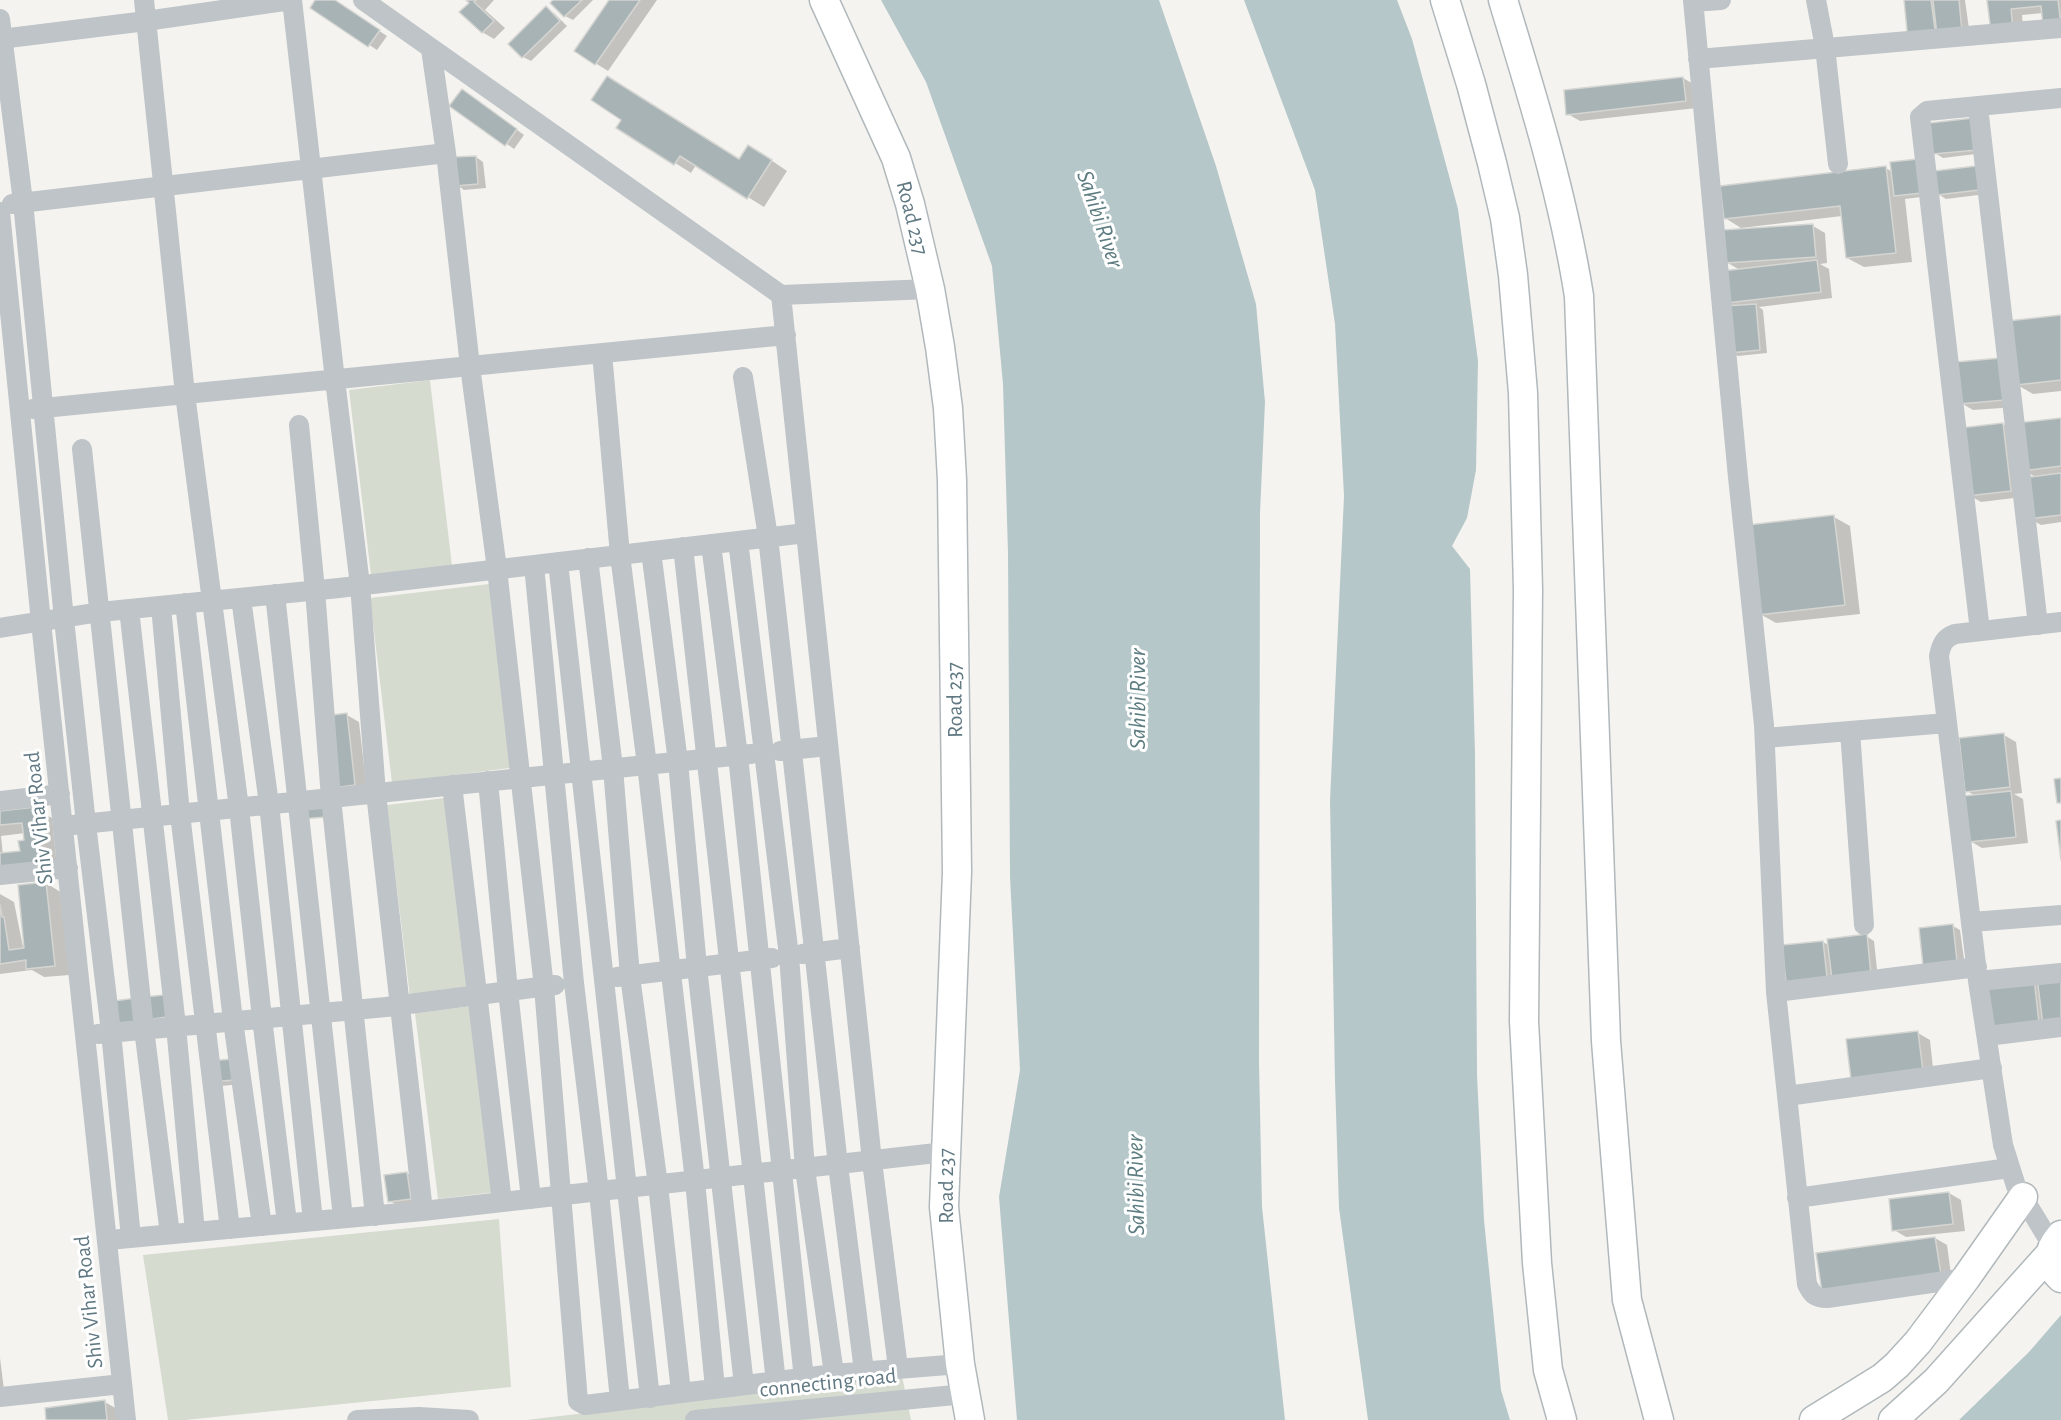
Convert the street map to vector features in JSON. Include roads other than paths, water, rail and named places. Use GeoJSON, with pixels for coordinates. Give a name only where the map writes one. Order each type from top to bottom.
{"type":"FeatureCollection","features":[{"type":"Feature","properties":{"kind":"street"},"geometry":{"type":"LineString","coordinates":[[144,0],[185,394],[210,601],[239,808],[287,1223]]}},
{"type":"Feature","properties":{"kind":"street"},"geometry":{"type":"LineString","coordinates":[[131,1238],[111,1032],[64,619],[23,202],[1,32],[146,21],[292,0],[334,380],[360,585],[376,793],[423,1211]]}},
{"type":"Feature","properties":{"kind":"street"},"geometry":{"type":"LineString","coordinates":[[363,0],[782,295],[930,289]]}},
{"type":"Feature","properties":{"kind":"street","name":"Road 237"},"geometry":{"type":"LineString","coordinates":[[824,0],[896,158],[910,204],[930,289],[948,408],[952,516],[957,872],[944,1207],[960,1364],[968,1407]]}},
{"type":"Feature","properties":{"kind":"street"},"geometry":{"type":"LineString","coordinates":[[1445,0],[1474,96],[1505,218],[1513,275],[1522,381],[1528,590],[1524,1021],[1537,1263],[1548,1370],[1562,1420]]}},
{"type":"Feature","properties":{"kind":"street"},"geometry":{"type":"LineString","coordinates":[[1503,0],[1546,140],[1572,247],[1579,296],[1606,1041],[1627,1300],[1659,1420]]}},
{"type":"Feature","properties":{"kind":"street"},"geometry":{"type":"LineString","coordinates":[[1720,0],[1693,1],[1765,738],[1776,992],[1807,1284],[1811,1293],[1817,1298],[1827,1298],[1966,1278]]}},
{"type":"Feature","properties":{"kind":"street"},"geometry":{"type":"LineString","coordinates":[[1816,0],[1825,47],[1838,164]]}},
{"type":"Feature","properties":{"kind":"street"},"geometry":{"type":"LineString","coordinates":[[1698,58],[2061,28]]}},
{"type":"Feature","properties":{"kind":"street"},"geometry":{"type":"LineString","coordinates":[[431,49],[497,569],[544,987],[578,1401],[585,1405],[834,1374],[960,1364]]}},
{"type":"Feature","properties":{"kind":"street"},"geometry":{"type":"LineString","coordinates":[[1980,631],[1920,117],[1927,111],[2061,98]]}},
{"type":"Feature","properties":{"kind":"street"},"geometry":{"type":"LineString","coordinates":[[1978,106],[2038,625]]}},
{"type":"Feature","properties":{"kind":"street"},"geometry":{"type":"LineString","coordinates":[[0,205],[446,153]]}},
{"type":"Feature","properties":{"kind":"street","name":"Shiv Vihar Road"},"geometry":{"type":"LineString","coordinates":[[0,212],[3,276],[21,411],[41,622],[126,1420]]}},
{"type":"Feature","properties":{"kind":"street"},"geometry":{"type":"LineString","coordinates":[[782,295],[872,1161],[898,1368]]}},
{"type":"Feature","properties":{"kind":"street"},"geometry":{"type":"LineString","coordinates":[[21,411],[786,335]]}},
{"type":"Feature","properties":{"kind":"street"},"geometry":{"type":"LineString","coordinates":[[602,353],[620,555],[647,765],[715,1388]]}},
{"type":"Feature","properties":{"kind":"street"},"geometry":{"type":"LineString","coordinates":[[743,377],[768,537],[838,1165],[864,1371]]}},
{"type":"Feature","properties":{"kind":"street"},"geometry":{"type":"LineString","coordinates":[[299,425],[315,590],[331,798],[375,1216]]}},
{"type":"Feature","properties":{"kind":"street"},"geometry":{"type":"LineString","coordinates":[[82,449],[144,1029],[170,1234]]}},
{"type":"Feature","properties":{"kind":"street"},"geometry":{"type":"LineString","coordinates":[[0,628],[100,612],[360,585],[806,533]]}},
{"type":"Feature","properties":{"kind":"street"},"geometry":{"type":"LineString","coordinates":[[738,541],[789,956],[805,1169],[834,1374]]}},
{"type":"Feature","properties":{"kind":"street"},"geometry":{"type":"LineString","coordinates":[[711,544],[738,756],[804,1379]]}},
{"type":"Feature","properties":{"kind":"street"},"geometry":{"type":"LineString","coordinates":[[682,547],[776,1382]]}},
{"type":"Feature","properties":{"kind":"street"},"geometry":{"type":"LineString","coordinates":[[651,551],[678,762],[697,967],[744,1385]]}},
{"type":"Feature","properties":{"kind":"street"},"geometry":{"type":"LineString","coordinates":[[588,558],[613,768],[630,976],[658,1185],[681,1392]]}},
{"type":"Feature","properties":{"kind":"street"},"geometry":{"type":"LineString","coordinates":[[558,562],[650,1398]]}},
{"type":"Feature","properties":{"kind":"street"},"geometry":{"type":"LineString","coordinates":[[534,565],[574,983],[599,1192],[620,1400]]}},
{"type":"Feature","properties":{"kind":"street"},"geometry":{"type":"LineString","coordinates":[[274,594],[343,1218]]}},
{"type":"Feature","properties":{"kind":"street"},"geometry":{"type":"LineString","coordinates":[[241,598],[269,804],[313,1221]]}},
{"type":"Feature","properties":{"kind":"street"},"geometry":{"type":"LineString","coordinates":[[185,603],[233,1021],[261,1226]]}},
{"type":"Feature","properties":{"kind":"street"},"geometry":{"type":"LineString","coordinates":[[161,606],[180,814],[230,1228]]}},
{"type":"Feature","properties":{"kind":"street"},"geometry":{"type":"LineString","coordinates":[[129,609],[176,1026],[195,1232]]}},
{"type":"Feature","properties":{"kind":"street"},"geometry":{"type":"LineString","coordinates":[[1893,1420],[1936,1381],[2056,1258],[2009,1168],[2002,1145],[1971,922],[1939,656],[1940,648],[1949,636],[2061,622]]}},
{"type":"Feature","properties":{"kind":"street"},"geometry":{"type":"LineString","coordinates":[[1765,738],[1947,723]]}},
{"type":"Feature","properties":{"kind":"street"},"geometry":{"type":"LineString","coordinates":[[1850,731],[1864,925]]}},
{"type":"Feature","properties":{"kind":"street"},"geometry":{"type":"LineString","coordinates":[[64,826],[828,746]]}},
{"type":"Feature","properties":{"kind":"street"},"geometry":{"type":"LineString","coordinates":[[488,781],[531,1199]]}},
{"type":"Feature","properties":{"kind":"street"},"geometry":{"type":"LineString","coordinates":[[452,785],[502,1202]]}},
{"type":"Feature","properties":{"kind":"street"},"geometry":{"type":"LineString","coordinates":[[0,801],[60,794]]}},
{"type":"Feature","properties":{"kind":"street"},"geometry":{"type":"LineString","coordinates":[[0,875],[68,868]]}},
{"type":"Feature","properties":{"kind":"street"},"geometry":{"type":"LineString","coordinates":[[1971,922],[2061,915]]}},
{"type":"Feature","properties":{"kind":"street"},"geometry":{"type":"LineString","coordinates":[[86,1035],[399,1005],[849,948]]}},
{"type":"Feature","properties":{"kind":"street"},"geometry":{"type":"LineString","coordinates":[[1776,992],[1978,974],[2061,973]]}},
{"type":"Feature","properties":{"kind":"street"},"geometry":{"type":"LineString","coordinates":[[1987,1036],[2061,1027]]}},
{"type":"Feature","properties":{"kind":"street"},"geometry":{"type":"LineString","coordinates":[[1787,1096],[1992,1068]]}},
{"type":"Feature","properties":{"kind":"street"},"geometry":{"type":"LineString","coordinates":[[107,1240],[423,1211],[945,1152]]}},
{"type":"Feature","properties":{"kind":"street"},"geometry":{"type":"LineString","coordinates":[[1797,1198],[2009,1168]]}},
{"type":"Feature","properties":{"kind":"street"},"geometry":{"type":"LineString","coordinates":[[1814,1420],[1882,1378],[1918,1342],[2023,1197]]}},
{"type":"Feature","properties":{"kind":"street"},"geometry":{"type":"LineString","coordinates":[[0,1397],[122,1384]]}},
{"type":"Feature","properties":{"kind":"street","name":"connecting road"},"geometry":{"type":"LineString","coordinates":[[695,1420],[968,1407]]}},
{"type":"Feature","properties":{"kind":"street"},"geometry":{"type":"LineString","coordinates":[[357,1420],[419,1417],[469,1420]]}},
{"type":"Feature","properties":{"kind":"water","name":"Sahibi River"},"geometry":{"type":"Polygon","coordinates":[[[881,0],[1159,0],[1216,166],[1256,304],[1265,402],[1260,513],[1259,1062],[1262,1207],[1285,1420],[1017,1420],[999,1197],[1020,1070],[1010,877],[1008,553],[1003,384],[992,266],[926,82],[881,0]]]}},
{"type":"Feature","properties":{"kind":"water"},"geometry":{"type":"Polygon","coordinates":[[[1244,0],[1397,0],[1412,39],[1458,209],[1478,361],[1476,470],[1467,518],[1452,546],[1470,569],[1475,754],[1477,1075],[1484,1220],[1501,1390],[1510,1420],[1368,1420],[1339,1208],[1335,1081],[1330,801],[1344,496],[1335,324],[1315,190],[1244,0]]]}},
{"type":"Feature","properties":{"kind":"water"},"geometry":{"type":"Polygon","coordinates":[[[2061,1315],[2061,1420],[1959,1420],[2029,1352],[2061,1315]]]}}]}
